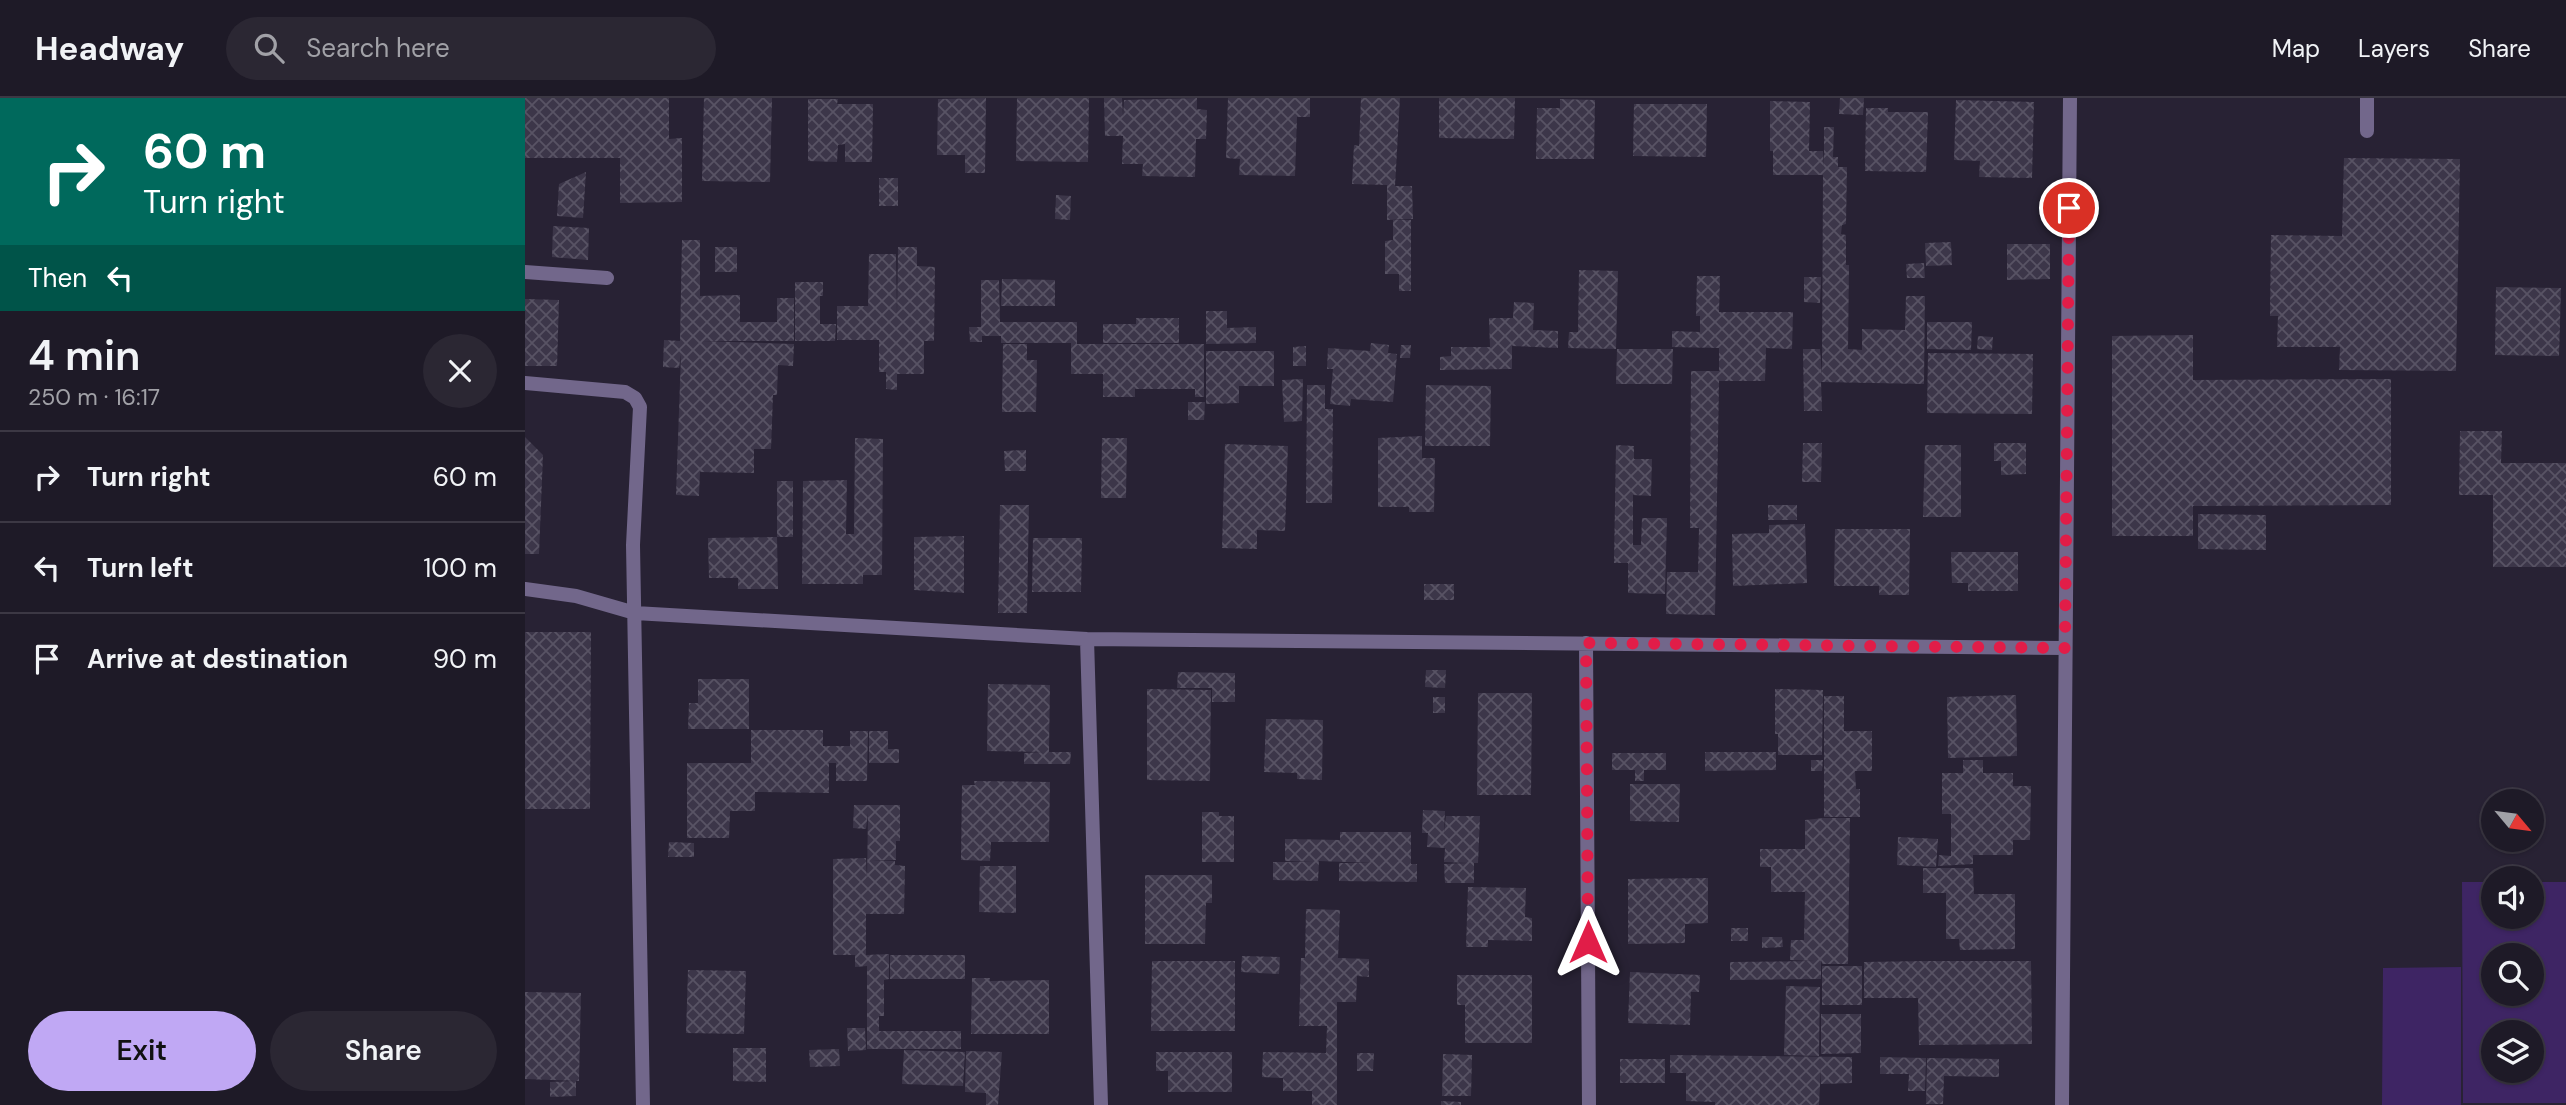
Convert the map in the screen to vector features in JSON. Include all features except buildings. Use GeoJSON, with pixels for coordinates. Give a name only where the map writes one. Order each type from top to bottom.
{"type":"FeatureCollection","features":[{"type":"Feature","properties":{"kind":"street"},"geometry":{"type":"LineString","coordinates":[[2061,1105],[2070,98]]}},
{"type":"Feature","properties":{"kind":"street"},"geometry":{"type":"LineString","coordinates":[[2367,98],[2367,131]]}},
{"type":"Feature","properties":{"kind":"street"},"geometry":{"type":"LineString","coordinates":[[525,272],[607,278]]}},
{"type":"Feature","properties":{"kind":"street"},"geometry":{"type":"LineString","coordinates":[[525,383],[625,393],[635,398],[640,407],[633,545],[643,1105]]}},
{"type":"Feature","properties":{"kind":"street"},"geometry":{"type":"LineString","coordinates":[[525,589],[576,596],[635,613],[1087,639],[2065,648]]}},
{"type":"Feature","properties":{"kind":"street"},"geometry":{"type":"LineString","coordinates":[[1087,639],[1101,1105]]}},
{"type":"Feature","properties":{"kind":"street"},"geometry":{"type":"LineString","coordinates":[[1586,643],[1589,1105]]}},
{"type":"Feature","properties":{"kind":"shaded area"},"geometry":{"type":"Polygon","coordinates":[[[2462,882],[2481,882],[2481,929],[2544,929],[2544,882],[2566,882],[2566,1103],[2463,1103],[2462,882]]]}},
{"type":"Feature","properties":{"kind":"shaded area"},"geometry":{"type":"Polygon","coordinates":[[[2461,967],[2461,1105],[2382,1105],[2383,968],[2461,967]]]}},
{"type":"Feature","properties":{"kind":"route"},"geometry":{"type":"LineString","coordinates":[[1588,942],[1586,643],[2065,648],[2069,208]]}}]}
